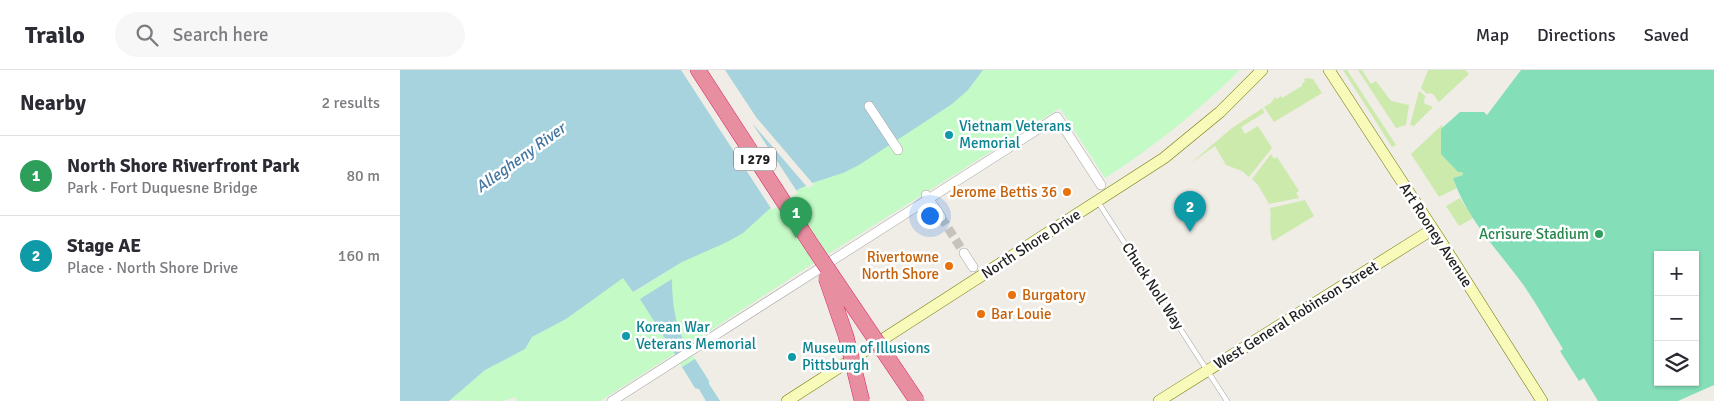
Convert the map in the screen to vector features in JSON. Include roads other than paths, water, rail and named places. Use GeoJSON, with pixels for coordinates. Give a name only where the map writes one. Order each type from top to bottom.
{"type":"FeatureCollection","features":[{"type":"Feature","properties":{"kind":"highway","name":"I 279"},"geometry":{"type":"LineString","coordinates":[[698,70],[813,247],[830,287],[846,336],[862,401]]}},
{"type":"Feature","properties":{"kind":"highway"},"geometry":{"type":"LineString","coordinates":[[813,247],[916,401]]}},
{"type":"Feature","properties":{"kind":"highway"},"geometry":{"type":"LineString","coordinates":[[813,247],[916,401]]}},
{"type":"Feature","properties":{"kind":"street","name":"North Shore Drive"},"geometry":{"type":"LineString","coordinates":[[787,401],[1164,158],[1220,112],[1262,70]]}},
{"type":"Feature","properties":{"kind":"street","name":"Art Rooney Avenue"},"geometry":{"type":"LineString","coordinates":[[1329,70],[1542,401]]}},
{"type":"Feature","properties":{"kind":"street"},"geometry":{"type":"LineString","coordinates":[[869,106],[898,150]]}},
{"type":"Feature","properties":{"kind":"street"},"geometry":{"type":"LineString","coordinates":[[612,401],[692,351],[928,196],[1057,117],[1101,185]]}},
{"type":"Feature","properties":{"kind":"street"},"geometry":{"type":"LineString","coordinates":[[928,196],[941,218]]}},
{"type":"Feature","properties":{"kind":"street","name":"West General Robinson Street"},"geometry":{"type":"LineString","coordinates":[[1159,401],[1433,229]]}},
{"type":"Feature","properties":{"kind":"street"},"geometry":{"type":"LineString","coordinates":[[964,253],[973,267]]}},
{"type":"Feature","properties":{"kind":"street"},"geometry":{"type":"LineString","coordinates":[[879,342],[923,401]]}},
{"type":"Feature","properties":{"kind":"lane","name":"Chuck Noll Way"},"geometry":{"type":"LineString","coordinates":[[1098,202],[1227,401]]}},
{"type":"Feature","properties":{"kind":"water","name":"Allegheny River"},"geometry":{"type":"Polygon","coordinates":[[[400,70],[983,70],[968,90],[952,104],[859,165],[799,189],[775,204],[743,233],[682,262],[633,292],[623,278],[566,319],[532,337],[525,349],[485,370],[449,401],[400,401],[400,70]]]}},
{"type":"Feature","properties":{"kind":"water"},"geometry":{"type":"Polygon","coordinates":[[[672,279],[675,315],[680,332],[688,348],[676,356],[640,299],[672,279]]]}},
{"type":"Feature","properties":{"kind":"water"},"geometry":{"type":"Polygon","coordinates":[[[695,359],[720,401],[706,401],[682,367],[695,359]]]}},
{"type":"Feature","properties":{"kind":"tunnel"},"geometry":{"type":"LineString","coordinates":[[941,217],[964,253]]}},
{"type":"Feature","properties":{"kind":"place","name":"Vietnam Veterans Memorial"},"geometry":{"type":"Point","coordinates":[949,135]}},
{"type":"Feature","properties":{"kind":"place","name":"Jerome Bettis 36"},"geometry":{"type":"Point","coordinates":[1067,192]}},
{"type":"Feature","properties":{"kind":"place","name":"Stage AE"},"geometry":{"type":"Point","coordinates":[1190,232]}},
{"type":"Feature","properties":{"kind":"place","name":"Acrisure Stadium"},"geometry":{"type":"Point","coordinates":[1599,234]}},
{"type":"Feature","properties":{"kind":"place","name":"North Shore Riverfront Park"},"geometry":{"type":"Point","coordinates":[796,238]}},
{"type":"Feature","properties":{"kind":"place","name":"Rivertowne North Shore"},"geometry":{"type":"Point","coordinates":[949,266]}},
{"type":"Feature","properties":{"kind":"place","name":"Burgatory"},"geometry":{"type":"Point","coordinates":[1012,295]}},
{"type":"Feature","properties":{"kind":"place","name":"Bar Louie"},"geometry":{"type":"Point","coordinates":[981,314]}},
{"type":"Feature","properties":{"kind":"place","name":"Korean War Veterans Memorial"},"geometry":{"type":"Point","coordinates":[626,336]}},
{"type":"Feature","properties":{"kind":"place","name":"Museum of Illusions Pittsburgh"},"geometry":{"type":"Point","coordinates":[792,357]}}]}
